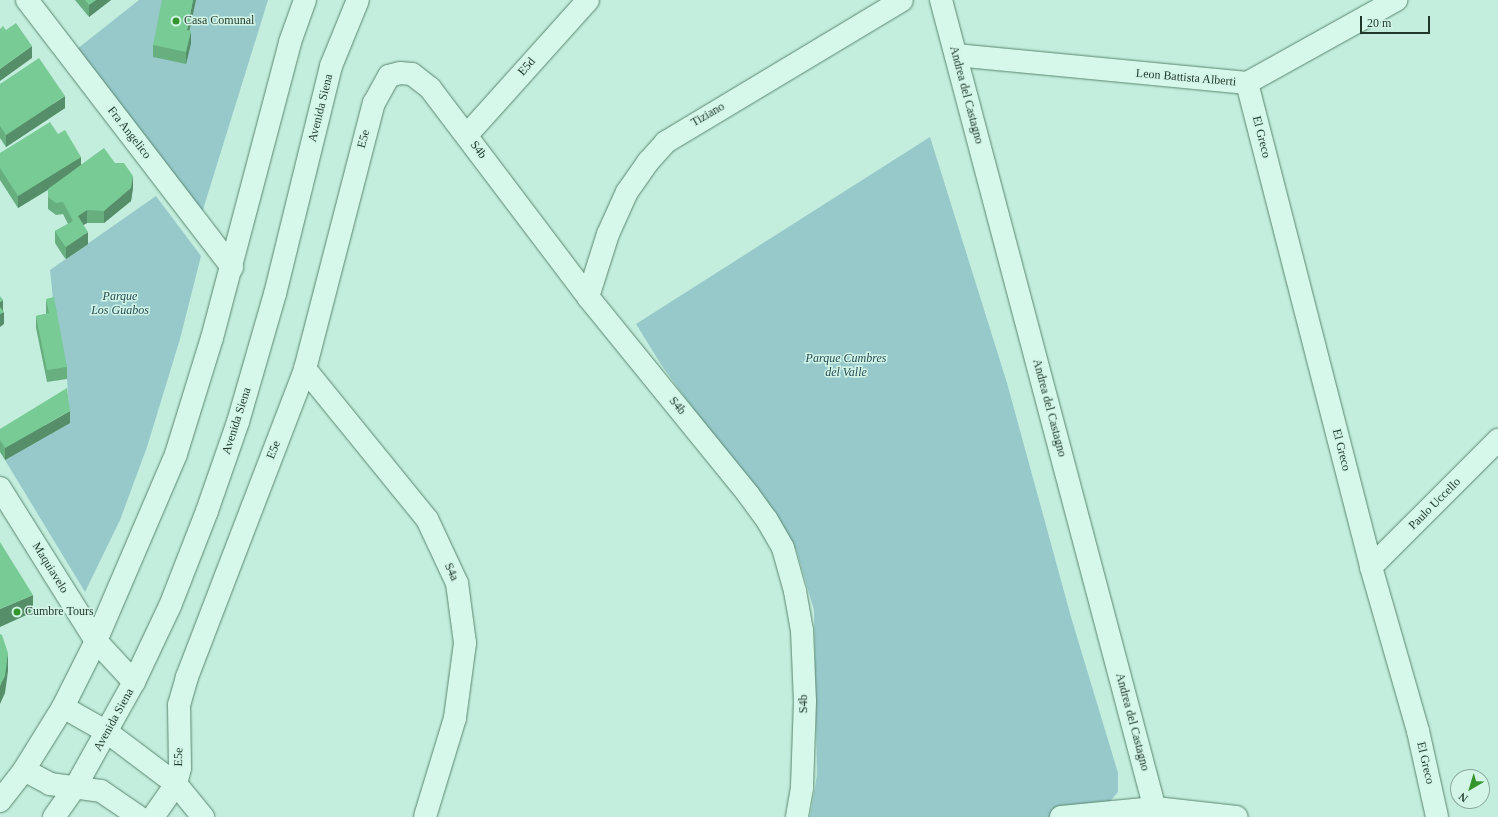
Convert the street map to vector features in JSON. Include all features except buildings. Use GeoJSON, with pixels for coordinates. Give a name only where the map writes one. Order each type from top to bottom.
{"type":"FeatureCollection","features":[{"type":"Feature","properties":{"kind":"street","name":"Fra Angelico"},"geometry":{"type":"LineString","coordinates":[[27,0],[232,267]]}},
{"type":"Feature","properties":{"kind":"street"},"geometry":{"type":"LineString","coordinates":[[0,801],[24,770],[63,707],[96,641],[176,454],[193,404],[232,267],[290,42],[305,0]]}},
{"type":"Feature","properties":{"kind":"street","name":"Avenida Siena"},"geometry":{"type":"LineString","coordinates":[[54,817],[76,786],[107,732],[134,682],[170,606],[238,422],[275,294],[331,66],[358,0]]}},
{"type":"Feature","properties":{"kind":"street","name":"E5d"},"geometry":{"type":"LineString","coordinates":[[467,134],[588,0]]}},
{"type":"Feature","properties":{"kind":"street","name":"Tiziano"},"geometry":{"type":"LineString","coordinates":[[588,297],[608,234],[627,192],[648,162],[666,142],[902,0]]}},
{"type":"Feature","properties":{"kind":"street","name":"Andrea del Castagno"},"geometry":{"type":"LineString","coordinates":[[941,0],[1156,812]]}},
{"type":"Feature","properties":{"kind":"street","name":"Leon Battista Alberti"},"geometry":{"type":"LineString","coordinates":[[956,55],[1247,83],[1396,0]]}},
{"type":"Feature","properties":{"kind":"street","name":"S4b"},"geometry":{"type":"LineString","coordinates":[[388,76],[412,74],[421,80],[467,134],[588,297],[748,494],[767,520],[783,548],[795,591],[802,630],[805,701],[802,788],[797,817]]}},
{"type":"Feature","properties":{"kind":"street","name":"E5e"},"geometry":{"type":"LineString","coordinates":[[153,817],[176,784],[180,768],[179,705],[187,677],[305,369],[372,109],[382,85],[388,76]]}},
{"type":"Feature","properties":{"kind":"street","name":"El Greco"},"geometry":{"type":"LineString","coordinates":[[1247,83],[1372,567],[1418,731],[1437,817]]}},
{"type":"Feature","properties":{"kind":"street","name":"S4a"},"geometry":{"type":"LineString","coordinates":[[305,369],[427,519],[457,583],[464,650],[455,718],[425,817]]}},
{"type":"Feature","properties":{"kind":"street","name":"Paulo Uccello"},"geometry":{"type":"LineString","coordinates":[[1372,567],[1498,440]]}},
{"type":"Feature","properties":{"kind":"street","name":"Maquiavelo"},"geometry":{"type":"LineString","coordinates":[[0,488],[96,641],[134,682]]}},
{"type":"Feature","properties":{"kind":"street"},"geometry":{"type":"LineString","coordinates":[[63,707],[107,732],[176,784],[203,817]]}},
{"type":"Feature","properties":{"kind":"street"},"geometry":{"type":"LineString","coordinates":[[24,770],[50,784],[76,786],[101,791],[139,817]]}},
{"type":"Feature","properties":{"kind":"street"},"geometry":{"type":"LineString","coordinates":[[1061,817],[1156,812],[1237,817]]}},
{"type":"Feature","properties":{"kind":"green space"},"geometry":{"type":"Polygon","coordinates":[[[139,0],[268,0],[201,216],[72,53],[139,0]]]}},
{"type":"Feature","properties":{"kind":"green space","name":"Parque Cumbres del Valle"},"geometry":{"type":"Polygon","coordinates":[[[930,137],[1007,383],[1071,617],[1118,773],[1118,792],[1106,806],[1071,817],[810,817],[817,775],[814,610],[796,549],[662,366],[636,324],[930,137]]]}},
{"type":"Feature","properties":{"kind":"green space","name":"Parque Los Guabos"},"geometry":{"type":"Polygon","coordinates":[[[156,196],[201,256],[180,339],[147,447],[120,520],[85,592],[5,460],[70,423],[67,379],[54,309],[50,270],[156,196]]]}},
{"type":"Feature","properties":{"kind":"place","name":"Casa Comunal"},"geometry":{"type":"Point","coordinates":[176,21]}},
{"type":"Feature","properties":{"kind":"place","name":"Cumbre Tours"},"geometry":{"type":"Point","coordinates":[17,612]}}]}
